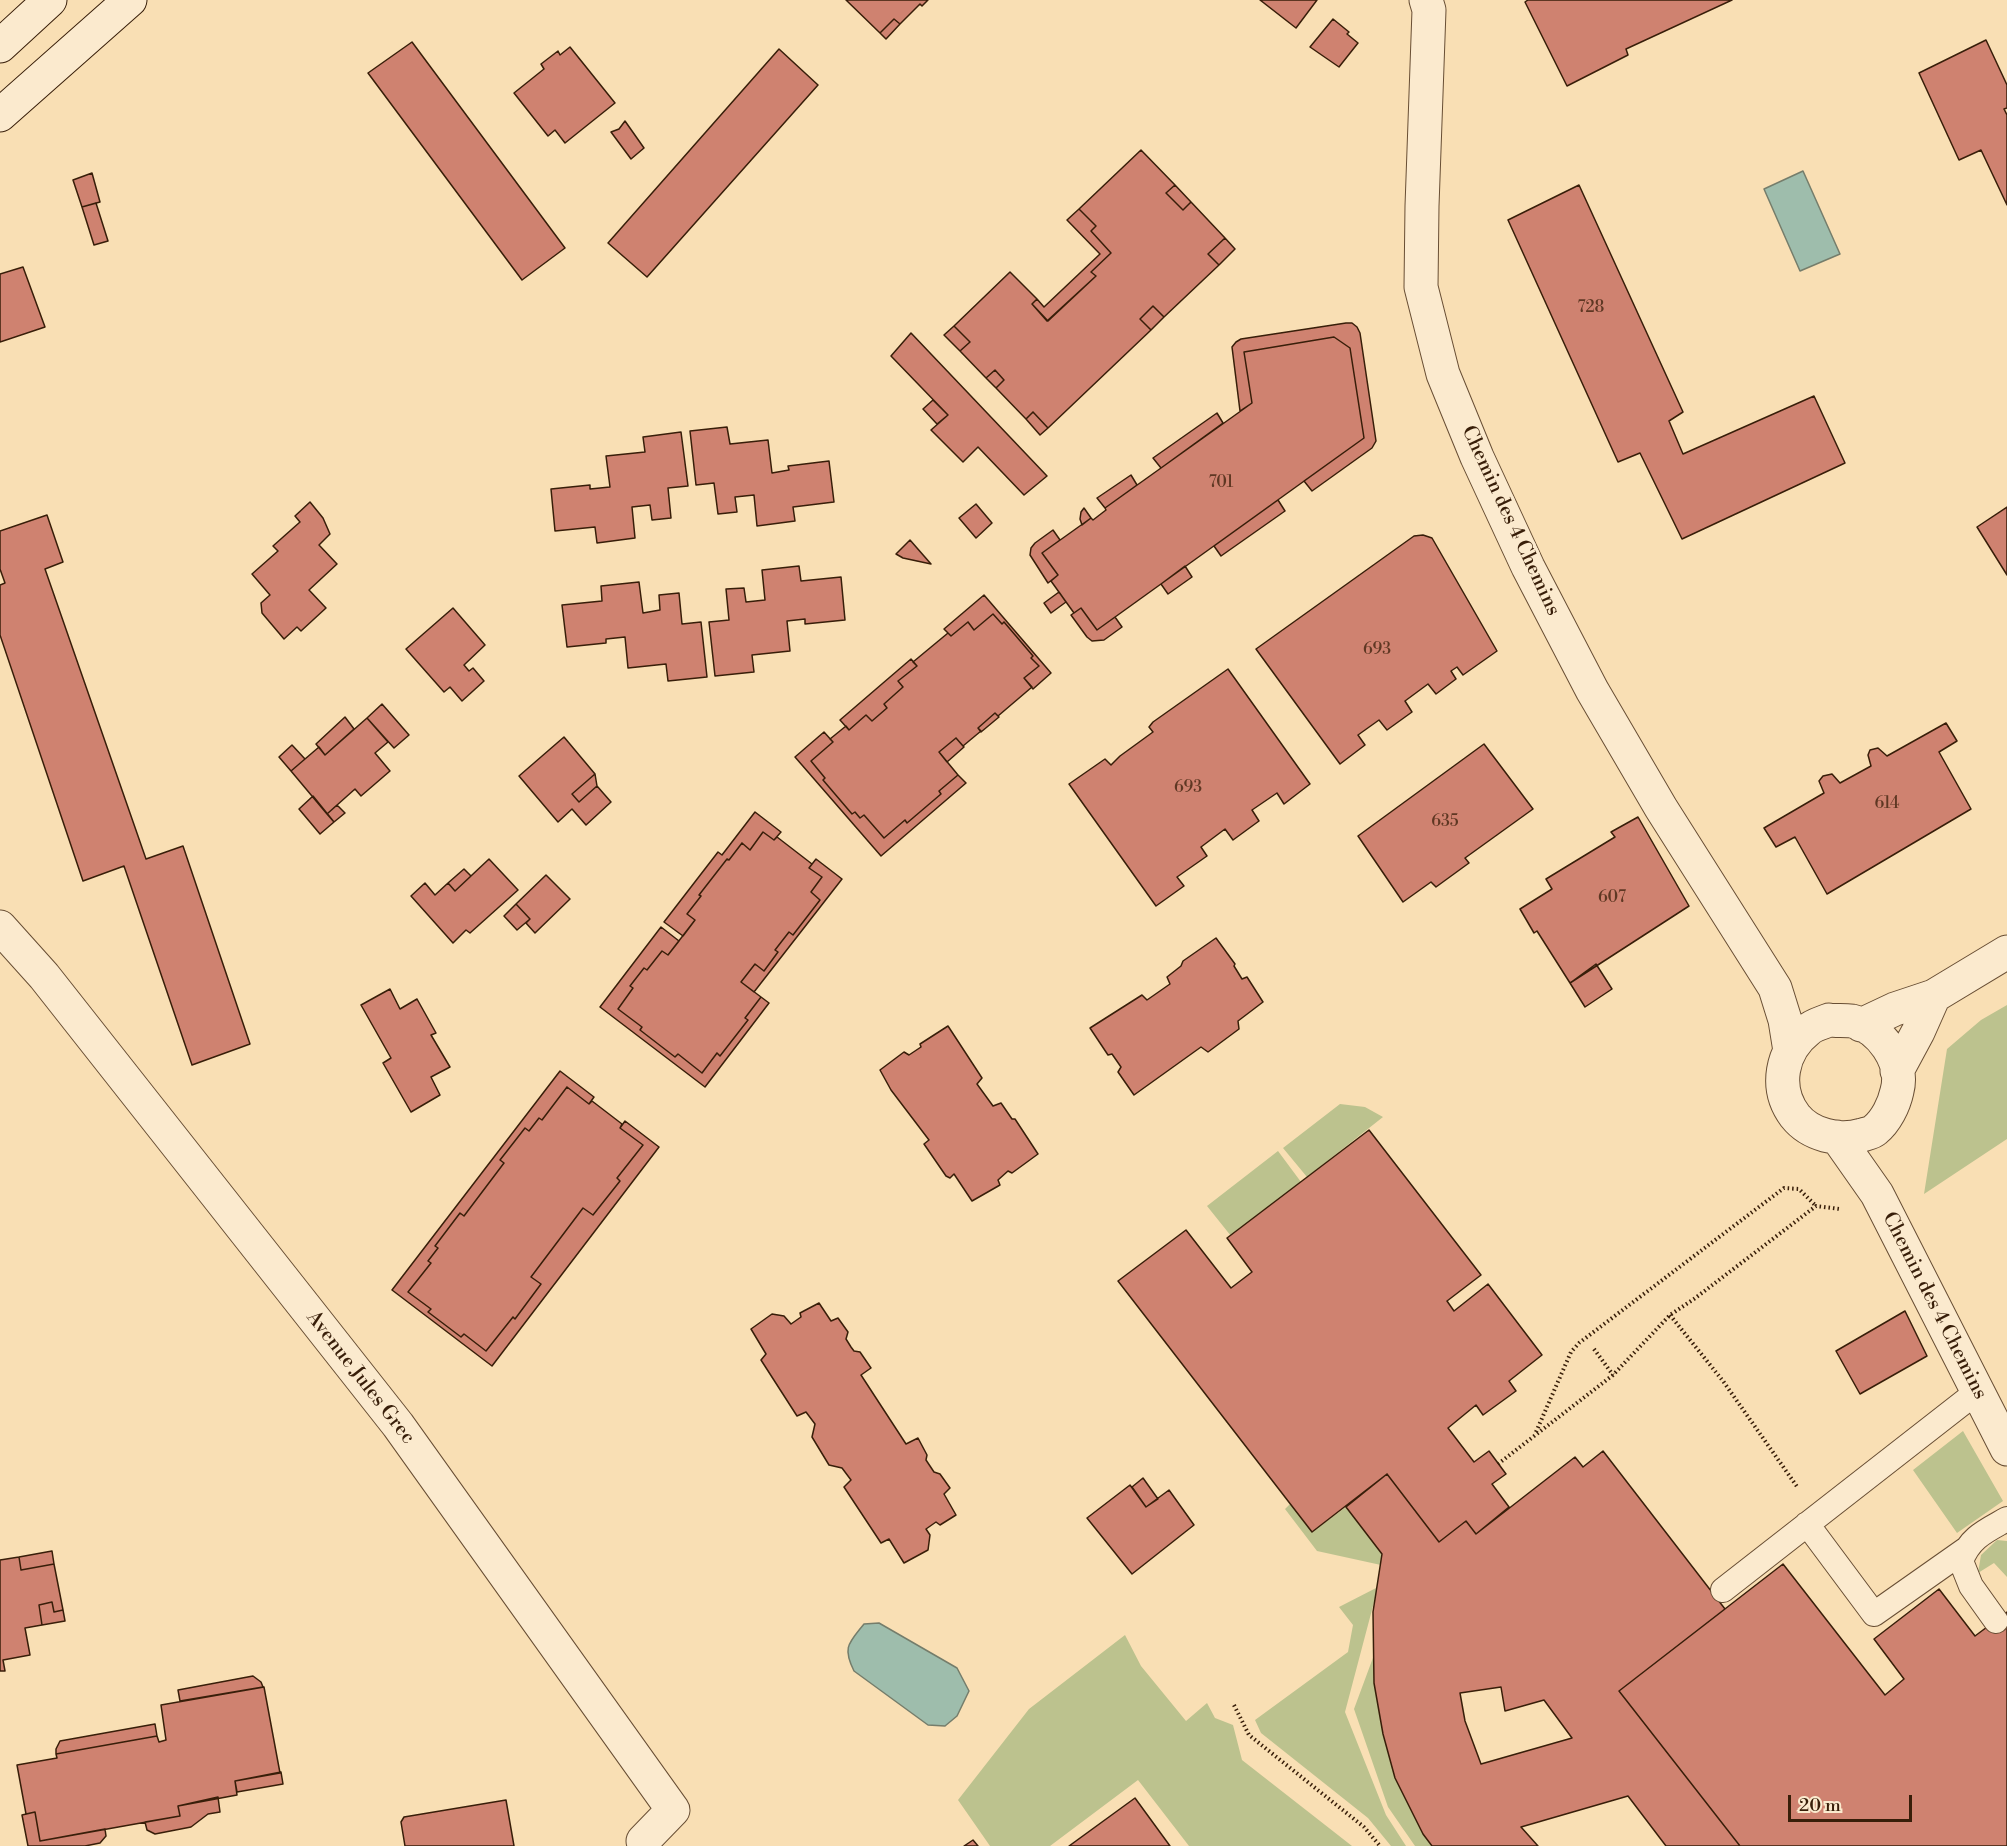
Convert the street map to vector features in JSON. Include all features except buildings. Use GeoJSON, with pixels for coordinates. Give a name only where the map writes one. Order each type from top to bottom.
{"type":"FeatureCollection","features":[{"type":"Feature","properties":{"kind":"street"},"geometry":{"type":"LineString","coordinates":[[0,46],[50,0]]}},
{"type":"Feature","properties":{"kind":"street"},"geometry":{"type":"LineString","coordinates":[[0,115],[130,0]]}},
{"type":"Feature","properties":{"kind":"street","name":"Chemin des 4 Chemins"},"geometry":{"type":"LineString","coordinates":[[1426,0],[1429,10],[1421,287],[1443,374],[1477,457],[1528,567],[1597,699],[1661,808],[1775,988],[1785,1020],[1790,1051]]}},
{"type":"Feature","properties":{"kind":"street","name":"Avenue Jules Grec"},"geometry":{"type":"LineString","coordinates":[[0,927],[44,976],[398,1425],[673,1810],[643,1841]]}},
{"type":"Feature","properties":{"kind":"street"},"geometry":{"type":"LineString","coordinates":[[1861,1025],[1894,1009],[1934,996],[2007,952]]}},
{"type":"Feature","properties":{"kind":"street","name":"Chemin des 4 Chemins"},"geometry":{"type":"LineString","coordinates":[[1775,988],[1804,1009],[1829,1020]]}},
{"type":"Feature","properties":{"kind":"street"},"geometry":{"type":"LineString","coordinates":[[1897,1071],[1934,996]]}},
{"type":"Feature","properties":{"kind":"street"},"geometry":{"type":"LineString","coordinates":[[1829,1020],[1852,1021],[1861,1025],[1879,1035],[1892,1052],[1897,1071],[1898,1089],[1892,1107],[1874,1131],[1856,1137],[1828,1137],[1810,1129],[1796,1117],[1786,1100],[1782,1080],[1784,1065],[1790,1051],[1808,1029],[1829,1020]]}},
{"type":"Feature","properties":{"kind":"street","name":"Chemin des 4 Chemins"},"geometry":{"type":"LineString","coordinates":[[1874,1131],[1877,1194]]}},
{"type":"Feature","properties":{"kind":"street","name":"Chemin des 4 Chemins"},"geometry":{"type":"LineString","coordinates":[[1837,1137],[1877,1194],[2007,1449]]}},
{"type":"Feature","properties":{"kind":"lane"},"geometry":{"type":"LineString","coordinates":[[1723,1590],[1978,1391]]}},
{"type":"Feature","properties":{"kind":"lane"},"geometry":{"type":"LineString","coordinates":[[1812,1520],[1874,1614],[1965,1550],[1973,1540],[2007,1519]]}},
{"type":"Feature","properties":{"kind":"lane"},"geometry":{"type":"LineString","coordinates":[[1965,1550],[1961,1561],[1965,1574],[1996,1621]]}},
{"type":"Feature","properties":{"kind":"path"},"geometry":{"type":"LineString","coordinates":[[1535,1433],[1571,1352],[1579,1344],[1784,1188],[1798,1189],[1816,1206],[1853,1211],[1877,1194]]}},
{"type":"Feature","properties":{"kind":"path"},"geometry":{"type":"LineString","coordinates":[[1498,1464],[1535,1433],[1613,1375],[1670,1314],[1694,1299],[1816,1206]]}},
{"type":"Feature","properties":{"kind":"path"},"geometry":{"type":"LineString","coordinates":[[1670,1314],[1723,1381],[1812,1520]]}},
{"type":"Feature","properties":{"kind":"path"},"geometry":{"type":"LineString","coordinates":[[1593,1349],[1613,1375]]}},
{"type":"Feature","properties":{"kind":"path"},"geometry":{"type":"LineString","coordinates":[[1234,1705],[1249,1735],[1364,1827],[1380,1846]]}},
{"type":"Feature","properties":{"kind":"green space"},"geometry":{"type":"Polygon","coordinates":[[[2007,1005],[2007,1139],[1924,1194],[1947,1049],[1981,1020],[2007,1005]]]}},
{"type":"Feature","properties":{"kind":"green space"},"geometry":{"type":"Polygon","coordinates":[[[1340,1104],[1365,1107],[1383,1117],[1307,1177],[1283,1148],[1340,1104]]]}},
{"type":"Feature","properties":{"kind":"green space"},"geometry":{"type":"Polygon","coordinates":[[[1278,1151],[1301,1182],[1231,1236],[1207,1206],[1278,1151]]]}},
{"type":"Feature","properties":{"kind":"green space"},"geometry":{"type":"Polygon","coordinates":[[[1963,1431],[2003,1501],[1957,1533],[1913,1470],[1963,1431]]]}},
{"type":"Feature","properties":{"kind":"green space"},"geometry":{"type":"Polygon","coordinates":[[[1290,1504],[1312,1532],[1346,1507],[1382,1554],[1381,1565],[1317,1551],[1285,1509],[1290,1504]]]}},
{"type":"Feature","properties":{"kind":"green space"},"geometry":{"type":"Polygon","coordinates":[[[1997,1540],[2007,1541],[2007,1577],[1994,1563],[1978,1573],[1981,1555],[1997,1540]]]}},
{"type":"Feature","properties":{"kind":"green space"},"geometry":{"type":"Polygon","coordinates":[[[1378,1587],[1345,1712],[1386,1815],[1406,1846],[1391,1846],[1368,1818],[1261,1733],[1255,1720],[1348,1652],[1353,1625],[1339,1607],[1378,1587]]]}},
{"type":"Feature","properties":{"kind":"green space"},"geometry":{"type":"Polygon","coordinates":[[[1125,1635],[1141,1666],[1186,1721],[1207,1703],[1215,1718],[1233,1725],[1242,1760],[1352,1846],[1189,1846],[1138,1780],[1050,1846],[990,1846],[958,1800],[1029,1709],[1125,1635]]]}},
{"type":"Feature","properties":{"kind":"green space"},"geometry":{"type":"Polygon","coordinates":[[[1374,1655],[1374,1683],[1383,1734],[1423,1834],[1432,1846],[1415,1846],[1388,1807],[1354,1709],[1374,1655]]]}},
{"type":"Feature","properties":{"kind":"shaded area"},"geometry":{"type":"Polygon","coordinates":[[[1803,171],[1840,254],[1800,271],[1764,189],[1803,171]]]}},
{"type":"Feature","properties":{"kind":"shaded area"},"geometry":{"type":"Polygon","coordinates":[[[879,1623],[957,1668],[969,1691],[957,1716],[945,1726],[928,1725],[854,1671],[848,1656],[851,1641],[864,1624],[879,1623]]]}}]}
